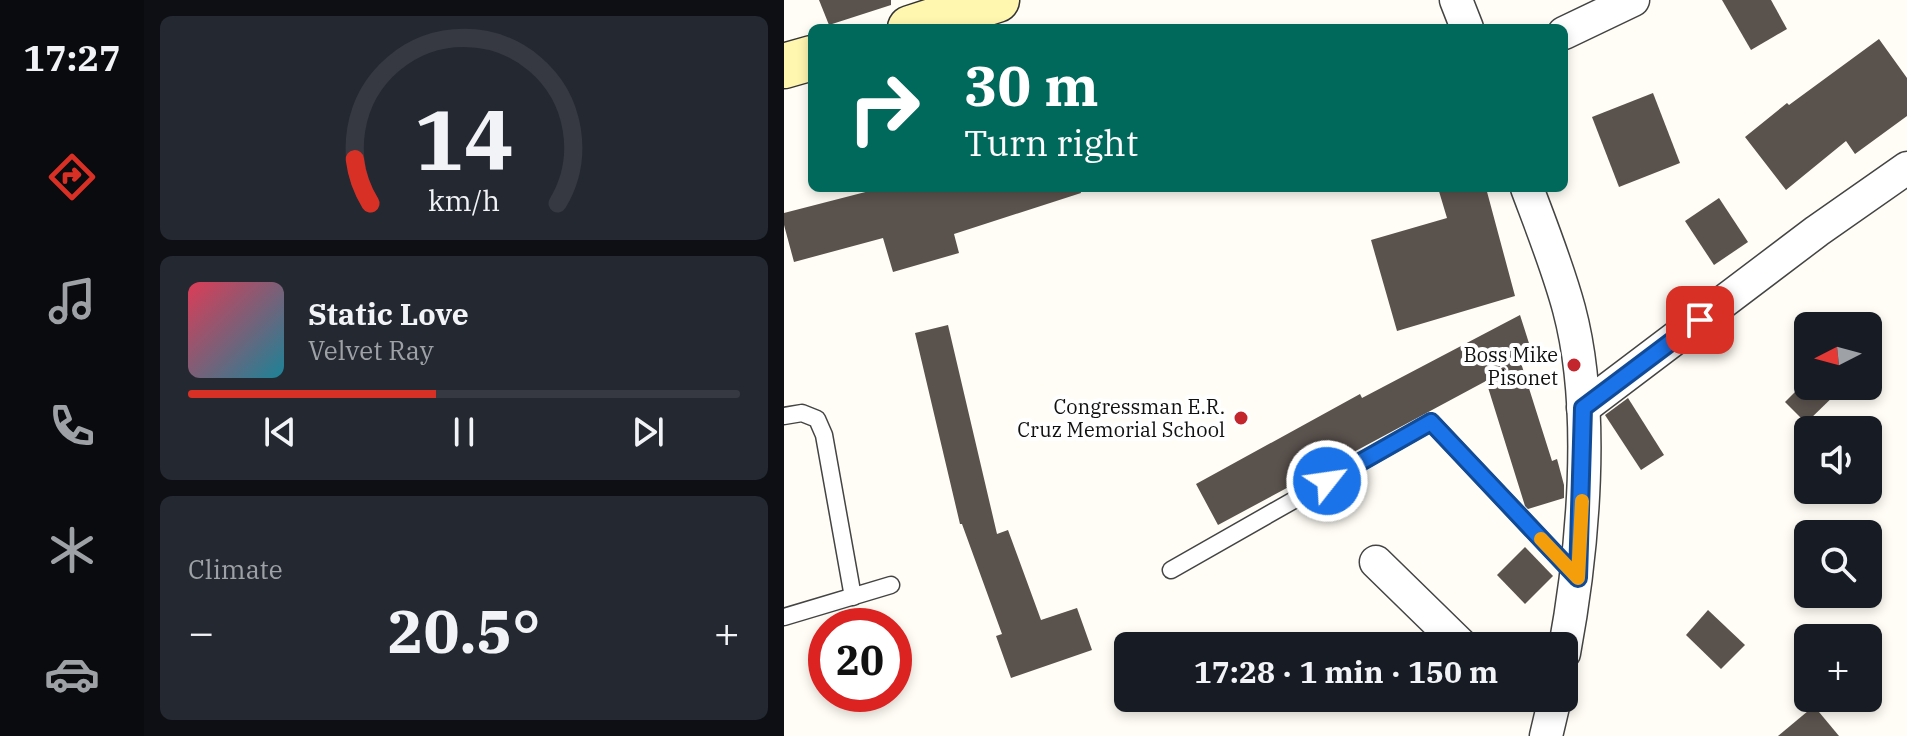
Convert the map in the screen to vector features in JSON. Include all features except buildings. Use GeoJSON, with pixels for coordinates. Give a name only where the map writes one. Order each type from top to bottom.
{"type":"FeatureCollection","features":[{"type":"Feature","properties":{"kind":"main road"},"geometry":{"type":"LineString","coordinates":[[922,24],[997,0]]}},
{"type":"Feature","properties":{"kind":"main road"},"geometry":{"type":"LineString","coordinates":[[784,66],[808,59]]}},
{"type":"Feature","properties":{"kind":"street"},"geometry":{"type":"LineString","coordinates":[[1456,0],[1465,24]]}},
{"type":"Feature","properties":{"kind":"street"},"geometry":{"type":"LineString","coordinates":[[1568,31],[1633,0]]}},
{"type":"Feature","properties":{"kind":"street"},"geometry":{"type":"LineString","coordinates":[[1583,408],[1817,231],[1907,168]]}},
{"type":"Feature","properties":{"kind":"street"},"geometry":{"type":"LineString","coordinates":[[1528,192],[1569,310],[1583,408],[1578,578],[1568,632]]}},
{"type":"Feature","properties":{"kind":"street"},"geometry":{"type":"LineString","coordinates":[[1376,562],[1448,632]]}},
{"type":"Feature","properties":{"kind":"lane"},"geometry":{"type":"LineString","coordinates":[[784,416],[802,413],[817,419],[824,435],[853,597]]}},
{"type":"Feature","properties":{"kind":"lane"},"geometry":{"type":"LineString","coordinates":[[1171,570],[1431,422],[1578,578]]}},
{"type":"Feature","properties":{"kind":"lane"},"geometry":{"type":"LineString","coordinates":[[784,617],[891,585]]}},
{"type":"Feature","properties":{"kind":"slow traffic"},"geometry":{"type":"LineString","coordinates":[[1541,539],[1578,578],[1582,501]]}},
{"type":"Feature","properties":{"kind":"place","name":"Boss Mike Pisonet"},"geometry":{"type":"Point","coordinates":[1574,365]}},
{"type":"Feature","properties":{"kind":"place","name":"Congressman E.R. Cruz Memorial School"},"geometry":{"type":"Point","coordinates":[1241,418]}},
{"type":"Feature","properties":{"kind":"route"},"geometry":{"type":"LineString","coordinates":[[1327,481],[1431,422],[1578,578],[1583,408],[1700,320]]}}]}
